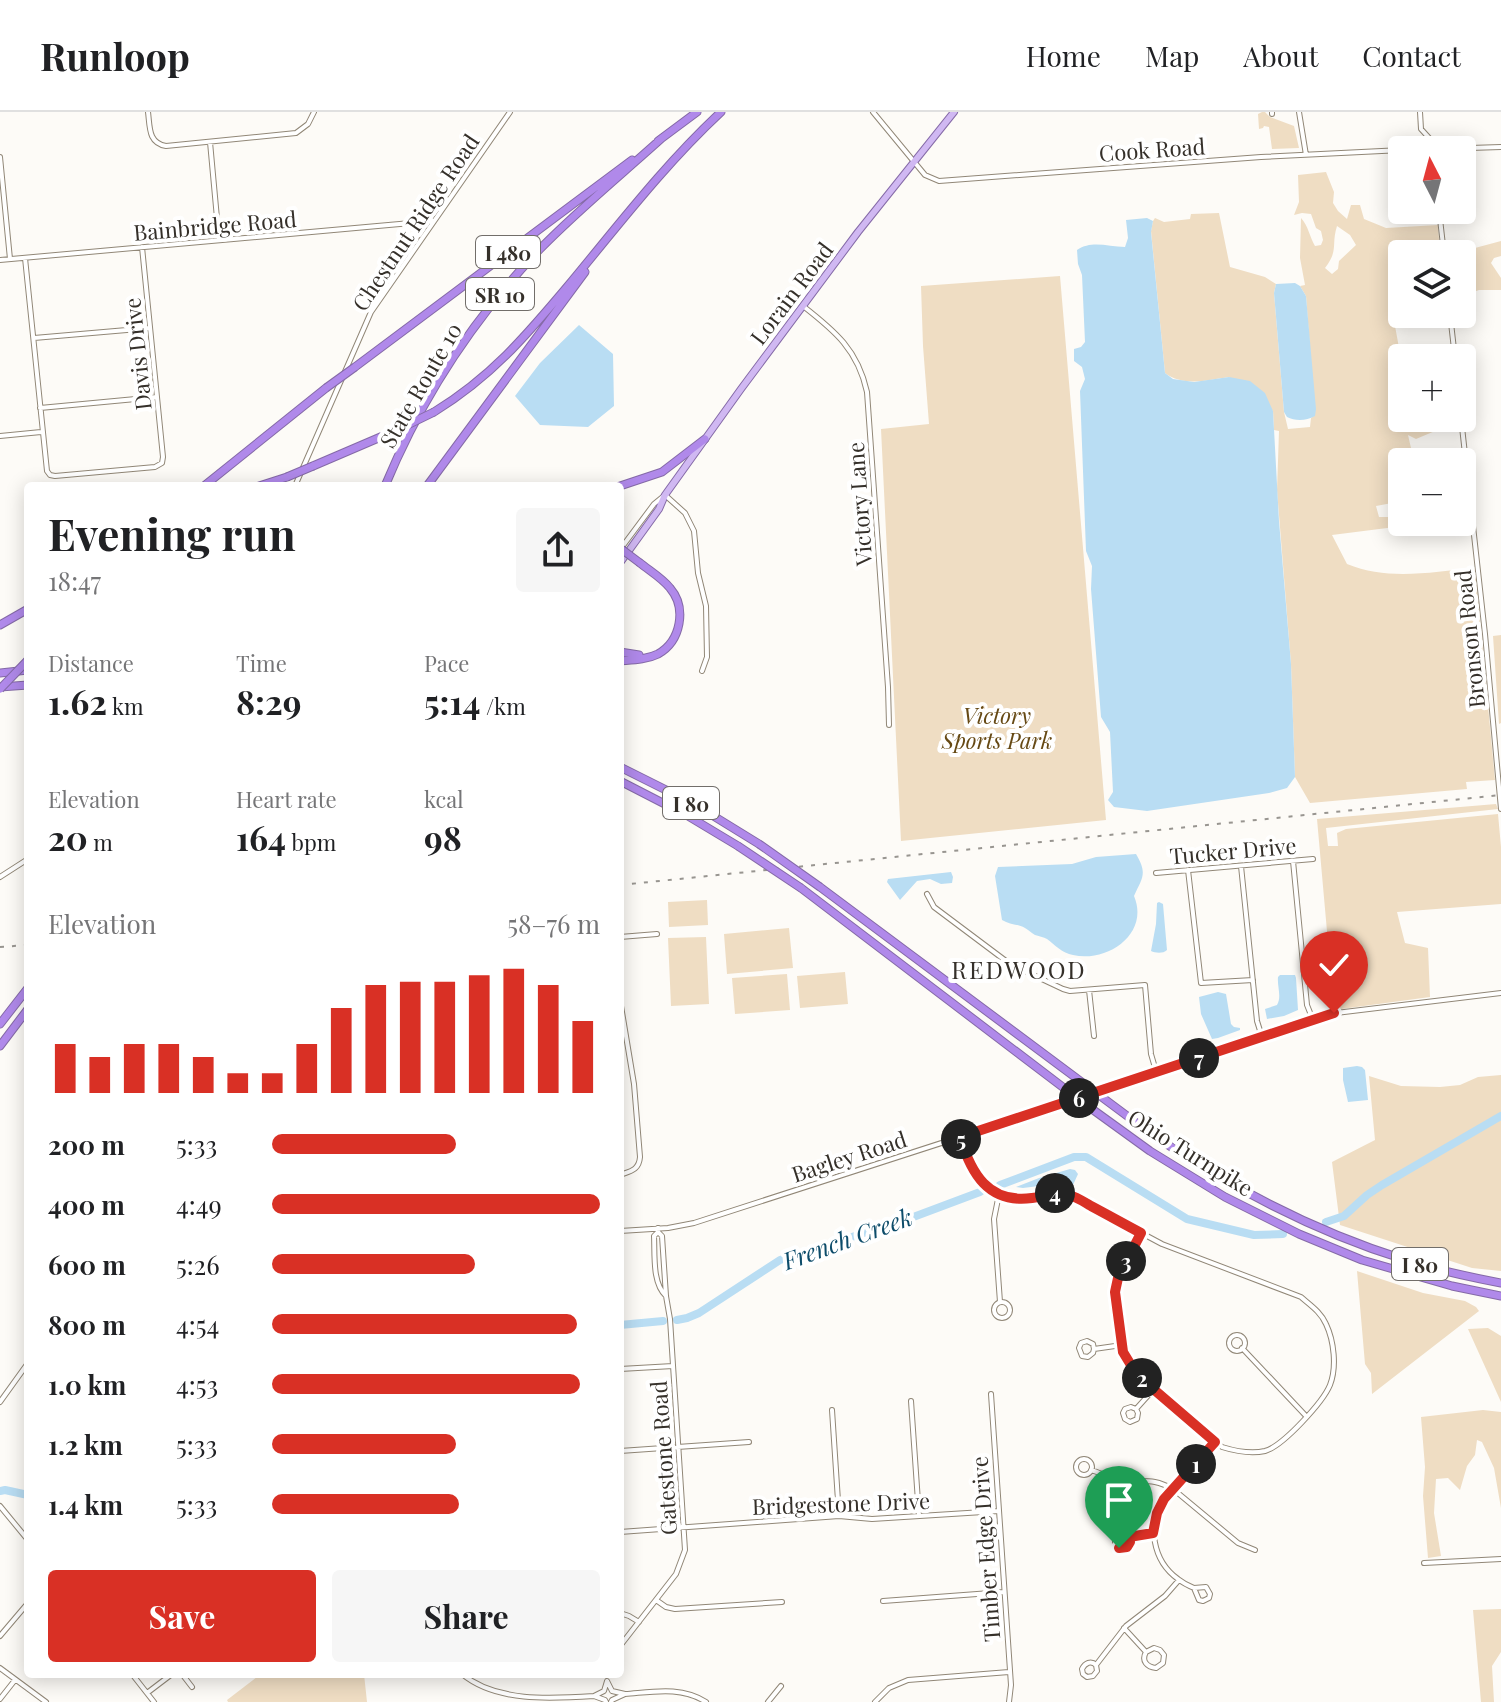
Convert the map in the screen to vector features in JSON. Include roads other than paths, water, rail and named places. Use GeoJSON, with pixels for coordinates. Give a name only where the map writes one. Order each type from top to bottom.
{"type":"FeatureCollection","features":[{"type":"Feature","properties":{"kind":"highway","name":"I 480"},"geometry":{"type":"LineString","coordinates":[[209,482],[326,388],[697,112]]}},
{"type":"Feature","properties":{"kind":"highway"},"geometry":{"type":"LineString","coordinates":[[271,482],[434,412],[478,381],[516,347],[669,165],[721,112]]}},
{"type":"Feature","properties":{"kind":"highway","name":"State Route 10"},"geometry":{"type":"LineString","coordinates":[[387,482],[412,426],[461,346],[488,309],[562,228],[662,138]]}},
{"type":"Feature","properties":{"kind":"highway","name":"SR 10"},"geometry":{"type":"LineString","coordinates":[[430,482],[621,223]]}},
{"type":"Feature","properties":{"kind":"highway"},"geometry":{"type":"LineString","coordinates":[[624,485],[662,472],[705,439]]}},
{"type":"Feature","properties":{"kind":"highway"},"geometry":{"type":"LineString","coordinates":[[624,553],[666,583],[674,593],[680,611],[678,629],[672,641],[659,653],[643,659],[624,661]]}},
{"type":"Feature","properties":{"kind":"highway"},"geometry":{"type":"LineString","coordinates":[[624,653],[637,655],[655,651],[669,639],[676,624],[676,608],[671,596],[639,564]]}},
{"type":"Feature","properties":{"kind":"highway"},"geometry":{"type":"LineString","coordinates":[[0,625],[24,611]]}},
{"type":"Feature","properties":{"kind":"highway"},"geometry":{"type":"LineString","coordinates":[[0,688],[24,664]]}},
{"type":"Feature","properties":{"kind":"highway"},"geometry":{"type":"LineString","coordinates":[[0,673],[24,670]]}},
{"type":"Feature","properties":{"kind":"highway"},"geometry":{"type":"LineString","coordinates":[[0,688],[24,685]]}},
{"type":"Feature","properties":{"kind":"highway","name":"Ohio Turnpike"},"geometry":{"type":"LineString","coordinates":[[624,769],[687,800],[759,844],[1123,1113],[1208,1170],[1271,1204],[1341,1236],[1406,1260],[1501,1283]]}},
{"type":"Feature","properties":{"kind":"highway","name":"Ohio Turnpike"},"geometry":{"type":"LineString","coordinates":[[624,783],[688,816],[801,888],[1085,1104],[1150,1151],[1214,1191],[1299,1234],[1362,1260],[1452,1286],[1501,1296]]}},
{"type":"Feature","properties":{"kind":"highway"},"geometry":{"type":"LineString","coordinates":[[0,1024],[24,993]]}},
{"type":"Feature","properties":{"kind":"highway"},"geometry":{"type":"LineString","coordinates":[[0,1046],[24,1014]]}},
{"type":"Feature","properties":{"kind":"main road","name":"Lorain Road"},"geometry":{"type":"LineString","coordinates":[[624,557],[659,509],[665,495],[803,306],[913,162],[954,114]]}},
{"type":"Feature","properties":{"kind":"street"},"geometry":{"type":"LineString","coordinates":[[148,112],[151,137],[159,145],[166,146],[296,133],[308,124],[314,112]]}},
{"type":"Feature","properties":{"kind":"street","name":"Chestnut Ridge Road"},"geometry":{"type":"LineString","coordinates":[[297,482],[362,329],[381,296],[510,112]]}},
{"type":"Feature","properties":{"kind":"street"},"geometry":{"type":"LineString","coordinates":[[873,112],[913,162]]}},
{"type":"Feature","properties":{"kind":"street"},"geometry":{"type":"LineString","coordinates":[[1299,112],[1306,155]]}},
{"type":"Feature","properties":{"kind":"street"},"geometry":{"type":"LineString","coordinates":[[1420,112],[1421,129],[1427,136]]}},
{"type":"Feature","properties":{"kind":"street"},"geometry":{"type":"LineString","coordinates":[[210,142],[219,240]]}},
{"type":"Feature","properties":{"kind":"street","name":"Cook Road"},"geometry":{"type":"LineString","coordinates":[[1476,148],[1501,147]]}},
{"type":"Feature","properties":{"kind":"street","name":"Cook Road"},"geometry":{"type":"LineString","coordinates":[[913,162],[929,178],[944,181],[1388,151]]}},
{"type":"Feature","properties":{"kind":"street"},"geometry":{"type":"LineString","coordinates":[[0,157],[10,259]]}},
{"type":"Feature","properties":{"kind":"street","name":"Bainbridge Road"},"geometry":{"type":"LineString","coordinates":[[0,260],[433,221]]}},
{"type":"Feature","properties":{"kind":"street","name":"Davis Drive"},"geometry":{"type":"LineString","coordinates":[[43,432],[46,468],[49,474],[55,476],[155,467],[162,463],[142,247]]}},
{"type":"Feature","properties":{"kind":"street"},"geometry":{"type":"LineString","coordinates":[[0,436],[43,432],[25,258]]}},
{"type":"Feature","properties":{"kind":"street","name":"Victory Lane"},"geometry":{"type":"LineString","coordinates":[[803,306],[844,342],[860,369],[867,392],[889,725]]}},
{"type":"Feature","properties":{"kind":"street"},"geometry":{"type":"LineString","coordinates":[[34,338],[150,328]]}},
{"type":"Feature","properties":{"kind":"street"},"geometry":{"type":"LineString","coordinates":[[40,408],[157,397]]}},
{"type":"Feature","properties":{"kind":"street","name":"Bronson Road"},"geometry":{"type":"LineString","coordinates":[[1463,432],[1501,809]]}},
{"type":"Feature","properties":{"kind":"street"},"geometry":{"type":"LineString","coordinates":[[665,495],[685,513],[694,531],[698,573],[706,606],[707,657],[702,671]]}},
{"type":"Feature","properties":{"kind":"street","name":"Lorain Road"},"geometry":{"type":"LineString","coordinates":[[624,545],[654,504],[665,495]]}},
{"type":"Feature","properties":{"kind":"street","name":"Tucker Drive"},"geometry":{"type":"LineString","coordinates":[[1156,873],[1313,859]]}},
{"type":"Feature","properties":{"kind":"street"},"geometry":{"type":"LineString","coordinates":[[1293,861],[1307,1005],[1313,1020]]}},
{"type":"Feature","properties":{"kind":"street"},"geometry":{"type":"LineString","coordinates":[[0,877],[24,862]]}},
{"type":"Feature","properties":{"kind":"street"},"geometry":{"type":"LineString","coordinates":[[1241,866],[1257,1021],[1262,1037]]}},
{"type":"Feature","properties":{"kind":"street"},"geometry":{"type":"LineString","coordinates":[[1188,870],[1201,983],[1253,980]]}},
{"type":"Feature","properties":{"kind":"street"},"geometry":{"type":"LineString","coordinates":[[927,894],[934,907],[1010,964],[1070,991],[1145,985],[1151,1054],[1156,1072]]}},
{"type":"Feature","properties":{"kind":"street"},"geometry":{"type":"LineString","coordinates":[[624,937],[657,934]]}},
{"type":"Feature","properties":{"kind":"street"},"geometry":{"type":"LineString","coordinates":[[1089,990],[1094,1036]]}},
{"type":"Feature","properties":{"kind":"street","name":"Bagley Road"},"geometry":{"type":"LineString","coordinates":[[624,1231],[658,1230],[694,1223],[1335,1013],[1501,993]]}},
{"type":"Feature","properties":{"kind":"street"},"geometry":{"type":"LineString","coordinates":[[624,1024],[634,1084],[640,1157],[635,1169],[624,1173]]}},
{"type":"Feature","properties":{"kind":"street"},"geometry":{"type":"LineString","coordinates":[[960,1137],[975,1176],[999,1194],[1013,1199],[1049,1193],[1072,1196],[1162,1244],[1301,1297],[1319,1312],[1327,1325],[1334,1357],[1330,1385],[1286,1439],[1265,1451],[1239,1452],[1222,1447],[1132,1369],[1123,1352],[1116,1286],[1141,1233]]}},
{"type":"Feature","properties":{"kind":"street"},"geometry":{"type":"LineString","coordinates":[[999,1194],[994,1219],[1000,1302]]}},
{"type":"Feature","properties":{"kind":"street","name":"Gatestone Road"},"geometry":{"type":"LineString","coordinates":[[624,1641],[676,1574],[683,1560],[685,1544],[670,1319],[662,1236],[658,1230]]}},
{"type":"Feature","properties":{"kind":"street"},"geometry":{"type":"LineString","coordinates":[[1094,1349],[1122,1345]]}},
{"type":"Feature","properties":{"kind":"street"},"geometry":{"type":"LineString","coordinates":[[1242,1348],[1306,1416]]}},
{"type":"Feature","properties":{"kind":"street"},"geometry":{"type":"LineString","coordinates":[[624,1369],[673,1366]]}},
{"type":"Feature","properties":{"kind":"street"},"geometry":{"type":"LineString","coordinates":[[0,1402],[24,1369]]}},
{"type":"Feature","properties":{"kind":"street"},"geometry":{"type":"LineString","coordinates":[[1136,1409],[1154,1389]]}},
{"type":"Feature","properties":{"kind":"street","name":"Timber Edge Drive"},"geometry":{"type":"LineString","coordinates":[[991,1394],[1010,1672],[1009,1702]]}},
{"type":"Feature","properties":{"kind":"street"},"geometry":{"type":"LineString","coordinates":[[911,1401],[919,1516]]}},
{"type":"Feature","properties":{"kind":"street"},"geometry":{"type":"LineString","coordinates":[[832,1410],[839,1516]]}},
{"type":"Feature","properties":{"kind":"street"},"geometry":{"type":"LineString","coordinates":[[624,1451],[749,1442]]}},
{"type":"Feature","properties":{"kind":"street"},"geometry":{"type":"LineString","coordinates":[[1194,1588],[1179,1580],[1163,1563],[1153,1533],[1164,1499],[1215,1442]]}},
{"type":"Feature","properties":{"kind":"street"},"geometry":{"type":"LineString","coordinates":[[1091,1470],[1122,1480],[1157,1481],[1173,1489],[1238,1543],[1255,1550]]}},
{"type":"Feature","properties":{"kind":"street"},"geometry":{"type":"LineString","coordinates":[[0,1506],[24,1535]]}},
{"type":"Feature","properties":{"kind":"street","name":"Bridgestone Drive"},"geometry":{"type":"LineString","coordinates":[[624,1532],[839,1516],[872,1519],[999,1511]]}},
{"type":"Feature","properties":{"kind":"street"},"geometry":{"type":"LineString","coordinates":[[1129,1537],[1153,1533]]}},
{"type":"Feature","properties":{"kind":"street"},"geometry":{"type":"LineString","coordinates":[[1424,1563],[1501,1559]]}},
{"type":"Feature","properties":{"kind":"street"},"geometry":{"type":"LineString","coordinates":[[1096,1665],[1124,1628],[1165,1596],[1179,1580]]}},
{"type":"Feature","properties":{"kind":"street"},"geometry":{"type":"LineString","coordinates":[[883,1601],[1004,1592]]}},
{"type":"Feature","properties":{"kind":"street"},"geometry":{"type":"LineString","coordinates":[[656,1600],[675,1609],[782,1602]]}},
{"type":"Feature","properties":{"kind":"street"},"geometry":{"type":"LineString","coordinates":[[0,1636],[24,1608]]}},
{"type":"Feature","properties":{"kind":"street"},"geometry":{"type":"LineString","coordinates":[[624,1614],[639,1622]]}},
{"type":"Feature","properties":{"kind":"street"},"geometry":{"type":"LineString","coordinates":[[1124,1628],[1146,1652]]}},
{"type":"Feature","properties":{"kind":"street"},"geometry":{"type":"LineString","coordinates":[[1154,1648],[1160,1650],[1164,1655],[1163,1663],[1156,1668],[1150,1667],[1144,1659],[1146,1652],[1154,1648]]}},
{"type":"Feature","properties":{"kind":"street"},"geometry":{"type":"LineString","coordinates":[[0,1668],[46,1702]]}},
{"type":"Feature","properties":{"kind":"street"},"geometry":{"type":"LineString","coordinates":[[875,1702],[889,1688],[908,1680],[1010,1672]]}},
{"type":"Feature","properties":{"kind":"street"},"geometry":{"type":"LineString","coordinates":[[135,1678],[154,1702]]}},
{"type":"Feature","properties":{"kind":"street"},"geometry":{"type":"LineString","coordinates":[[147,1693],[167,1678]]}},
{"type":"Feature","properties":{"kind":"street"},"geometry":{"type":"LineString","coordinates":[[185,1678],[192,1687]]}},
{"type":"Feature","properties":{"kind":"street"},"geometry":{"type":"LineString","coordinates":[[466,1678],[481,1691],[508,1700],[594,1696],[608,1690],[625,1694],[678,1691],[706,1702]]}},
{"type":"Feature","properties":{"kind":"street"},"geometry":{"type":"LineString","coordinates":[[607,1678],[614,1696],[608,1701]]}},
{"type":"Feature","properties":{"kind":"street"},"geometry":{"type":"LineString","coordinates":[[607,1678],[602,1695],[608,1701]]}},
{"type":"Feature","properties":{"kind":"street"},"geometry":{"type":"LineString","coordinates":[[0,1699],[15,1680]]}},
{"type":"Feature","properties":{"kind":"street"},"geometry":{"type":"LineString","coordinates":[[768,1702],[781,1686]]}},
{"type":"Feature","properties":{"kind":"street"},"geometry":{"type":"LineString","coordinates":[[594,1696],[608,1701],[625,1694]]}},
{"type":"Feature","properties":{"kind":"water"},"geometry":{"type":"Polygon","coordinates":[[[1147,218],[1153,221],[1151,232],[1165,373],[1173,379],[1194,382],[1229,377],[1250,381],[1265,393],[1273,411],[1291,664],[1295,777],[1287,788],[1269,793],[1147,811],[1114,807],[1108,800],[1113,792],[1110,732],[1101,717],[1092,566],[1086,551],[1080,391],[1085,379],[1082,367],[1074,361],[1074,349],[1085,342],[1082,275],[1077,250],[1094,245],[1125,247],[1128,238],[1126,220],[1147,218]]]}},
{"type":"Feature","properties":{"kind":"water"},"geometry":{"type":"Polygon","coordinates":[[[1295,283],[1306,296],[1316,409],[1315,416],[1301,420],[1287,417],[1284,412],[1274,293],[1276,284],[1295,283]]]}},
{"type":"Feature","properties":{"kind":"water"},"geometry":{"type":"Polygon","coordinates":[[[579,325],[613,354],[614,406],[588,427],[540,425],[515,396],[540,363],[579,325]]]}},
{"type":"Feature","properties":{"kind":"water"},"geometry":{"type":"Polygon","coordinates":[[[1136,854],[1143,871],[1134,896],[1136,922],[1131,933],[1111,950],[1086,956],[1069,954],[1046,938],[1002,920],[995,876],[998,867],[1072,864],[1096,857],[1136,854]]]}},
{"type":"Feature","properties":{"kind":"water"},"geometry":{"type":"Polygon","coordinates":[[[951,872],[952,883],[941,884],[930,879],[917,881],[900,900],[887,882],[888,879],[951,872]]]}},
{"type":"Feature","properties":{"kind":"water"},"geometry":{"type":"Polygon","coordinates":[[[1159,902],[1163,904],[1167,950],[1159,953],[1151,951],[1159,902]]]}},
{"type":"Feature","properties":{"kind":"water"},"geometry":{"type":"Polygon","coordinates":[[[1280,975],[1295,975],[1298,1010],[1267,1019],[1265,1009],[1278,1002],[1280,975]]]}},
{"type":"Feature","properties":{"kind":"water"},"geometry":{"type":"Polygon","coordinates":[[[1218,992],[1226,994],[1231,1024],[1240,1030],[1212,1039],[1201,1014],[1199,997],[1218,992]]]}},
{"type":"Feature","properties":{"kind":"water"},"geometry":{"type":"Polygon","coordinates":[[[1357,1066],[1365,1070],[1368,1100],[1348,1102],[1343,1068],[1357,1066]]]}},
{"type":"Feature","properties":{"kind":"water"},"geometry":{"type":"Polygon","coordinates":[[[1070,1169],[1078,1174],[1073,1185],[1016,1187],[1039,1178],[1070,1169]]]}},
{"type":"Feature","properties":{"kind":"waterway","name":"French Creek"},"geometry":{"type":"LineString","coordinates":[[1326,1222],[1344,1216],[1382,1185],[1501,1116]]}},
{"type":"Feature","properties":{"kind":"waterway","name":"French Creek"},"geometry":{"type":"LineString","coordinates":[[1000,1185],[1074,1157],[1086,1157],[1187,1219],[1254,1235],[1283,1234]]}},
{"type":"Feature","properties":{"kind":"waterway","name":"French Creek"},"geometry":{"type":"LineString","coordinates":[[677,1320],[699,1313],[780,1260],[980,1192]]}},
{"type":"Feature","properties":{"kind":"waterway","name":"French Creek"},"geometry":{"type":"LineString","coordinates":[[624,1325],[663,1321]]}},
{"type":"Feature","properties":{"kind":"waterway","name":"French Creek"},"geometry":{"type":"LineString","coordinates":[[0,1491],[24,1494]]}},
{"type":"Feature","properties":{"kind":"railway"},"geometry":{"type":"LineString","coordinates":[[624,885],[1501,795]]}},
{"type":"Feature","properties":{"kind":"railway"},"geometry":{"type":"LineString","coordinates":[[0,947],[24,945]]}},
{"type":"Feature","properties":{"kind":"district","name":"REDWOOD"},"geometry":{"type":"Point","coordinates":[1019,969]}},
{"type":"Feature","properties":{"kind":"park label","name":"Victory Sports Park"},"geometry":{"type":"Point","coordinates":[997,728]}}]}
